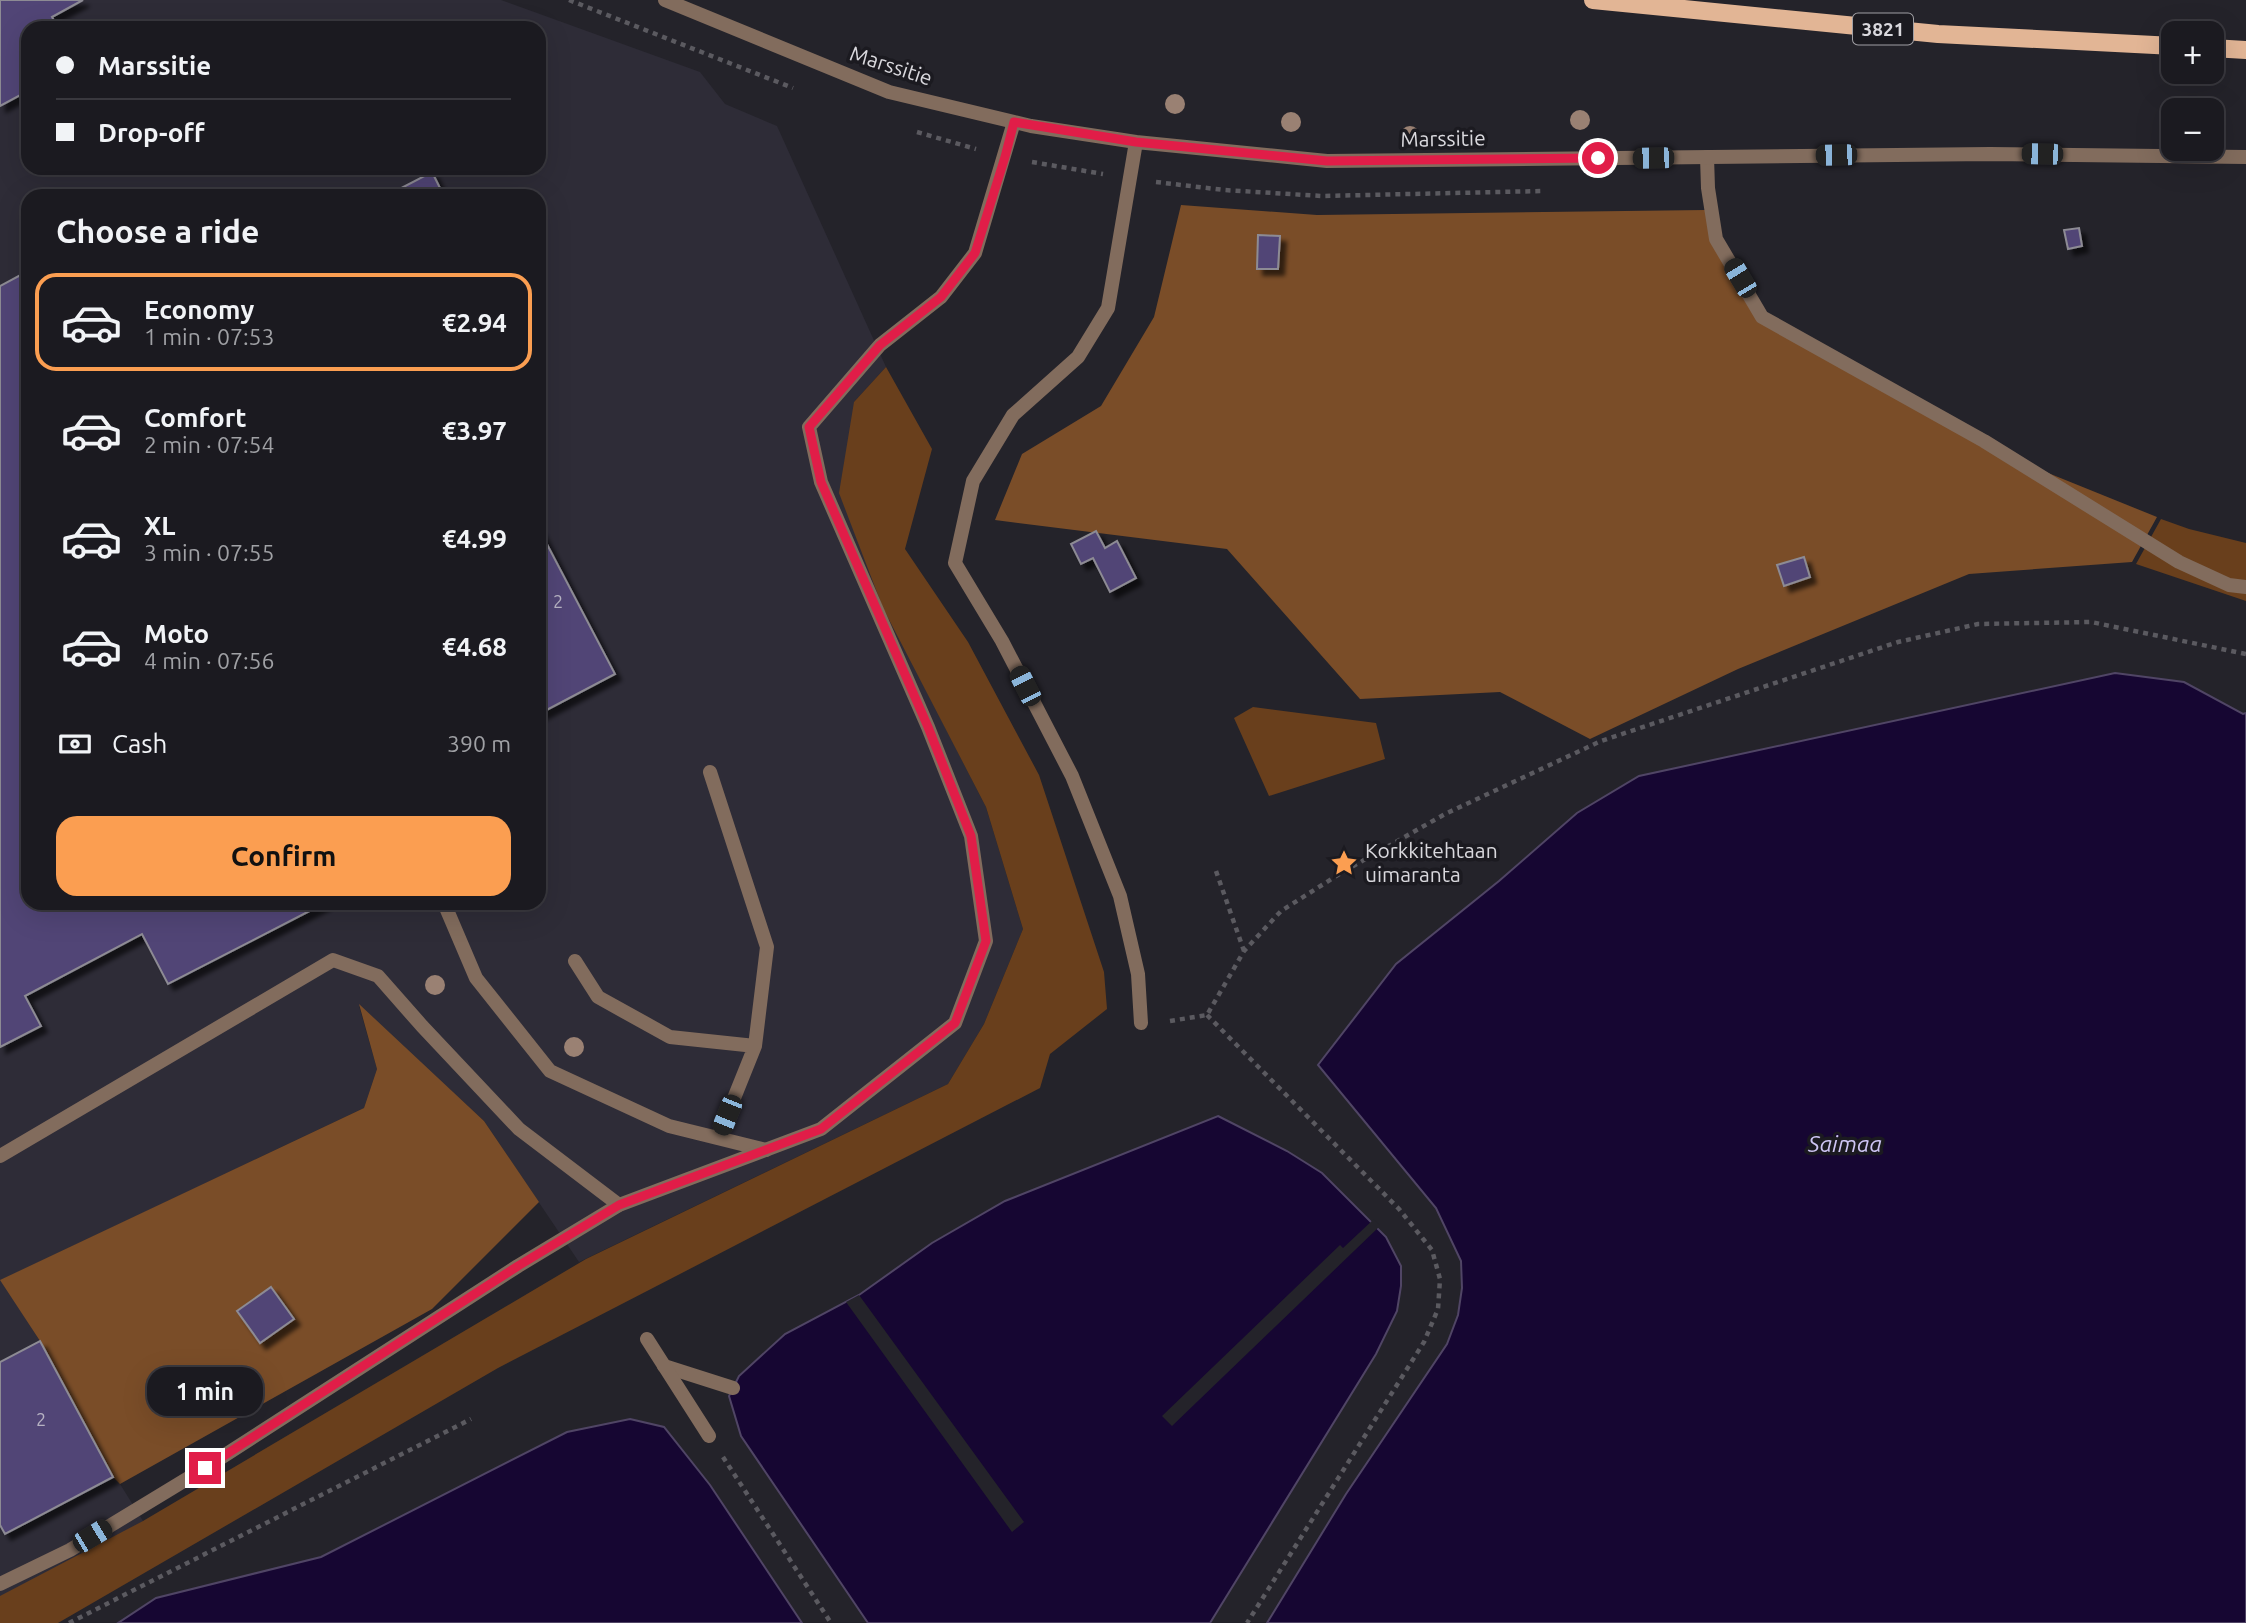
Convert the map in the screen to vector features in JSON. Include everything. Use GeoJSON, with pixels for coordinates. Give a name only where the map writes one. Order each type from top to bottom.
{"type":"FeatureCollection","features":[{"type":"Feature","properties":{"kind":"main road","name":"3821"},"geometry":{"type":"LineString","coordinates":[[1593,0],[1938,34],[2161,45]]}},
{"type":"Feature","properties":{"kind":"main road"},"geometry":{"type":"LineString","coordinates":[[2224,49],[2246,50]]}},
{"type":"Feature","properties":{"kind":"street","name":"Marssitie"},"geometry":{"type":"LineString","coordinates":[[665,0],[890,92],[1014,122],[1136,142],[1327,161],[1990,154],[2246,158]]}},
{"type":"Feature","properties":{"kind":"street"},"geometry":{"type":"LineString","coordinates":[[0,1584],[70,1550],[205,1468],[518,1266],[619,1205],[821,1129],[955,1023],[986,941],[971,836],[928,727],[821,482],[809,427],[880,345],[941,297],[975,253],[1014,122]]}},
{"type":"Feature","properties":{"kind":"street"},"geometry":{"type":"LineString","coordinates":[[1136,142],[1108,308],[1078,357],[1013,415],[973,481],[955,563],[1002,641],[1077,788],[1120,897],[1138,974],[1141,1023]]}},
{"type":"Feature","properties":{"kind":"street"},"geometry":{"type":"LineString","coordinates":[[1707,157],[1708,188],[1716,239],[1762,317],[1984,441],[2179,562],[2229,584],[2246,587]]}},
{"type":"Feature","properties":{"kind":"street"},"geometry":{"type":"LineString","coordinates":[[710,772],[767,947],[754,1046],[718,1138]]}},
{"type":"Feature","properties":{"kind":"street"},"geometry":{"type":"LineString","coordinates":[[447,910],[476,978],[550,1071],[669,1126],[766,1150]]}},
{"type":"Feature","properties":{"kind":"street"},"geometry":{"type":"LineString","coordinates":[[0,1156],[333,960],[378,976],[520,1129],[619,1205]]}},
{"type":"Feature","properties":{"kind":"street"},"geometry":{"type":"LineString","coordinates":[[575,961],[598,996],[670,1037],[754,1046]]}},
{"type":"Feature","properties":{"kind":"street"},"geometry":{"type":"LineString","coordinates":[[647,1339],[709,1436]]}},
{"type":"Feature","properties":{"kind":"street"},"geometry":{"type":"LineString","coordinates":[[664,1366],[733,1388]]}},
{"type":"Feature","properties":{"kind":"path"},"geometry":{"type":"LineString","coordinates":[[1141,1023],[1177,1021],[1207,1015],[1244,951],[1281,911],[1444,814],[1601,741],[1898,642],[1978,624],[2091,622],[2246,654]]}},
{"type":"Feature","properties":{"kind":"path"},"geometry":{"type":"LineString","coordinates":[[1216,871],[1244,951]]}},
{"type":"Feature","properties":{"kind":"path"},"geometry":{"type":"LineString","coordinates":[[1207,1015],[1399,1209],[1432,1250],[1440,1279],[1438,1309],[1424,1342],[1247,1623]]}},
{"type":"Feature","properties":{"kind":"path"},"geometry":{"type":"LineString","coordinates":[[69,1623],[471,1419]]}},
{"type":"Feature","properties":{"kind":"path"},"geometry":{"type":"LineString","coordinates":[[709,1436],[831,1623]]}},
{"type":"Feature","properties":{"kind":"shaded area"},"geometry":{"type":"Polygon","coordinates":[[[0,0],[501,0],[700,72],[725,104],[777,126],[886,367],[854,402],[922,682],[986,807],[1023,929],[984,1024],[948,1084],[579,1262],[484,1121],[359,1006],[377,1069],[364,1108],[1,1280],[40,1341],[113,1477],[143,1521],[96,1554],[0,1601],[0,0]]]}},
{"type":"Feature","properties":{"kind":"shaded area"},"geometry":{"type":"Polygon","coordinates":[[[1181,205],[1317,215],[1705,210],[1760,321],[1981,446],[2157,517],[2132,562],[1969,574],[1738,669],[1590,739],[1500,692],[1360,699],[1227,549],[995,520],[1022,454],[1101,406],[1154,317],[1181,205]]]}},
{"type":"Feature","properties":{"kind":"shaded area"},"geometry":{"type":"Polygon","coordinates":[[[886,367],[932,449],[905,549],[968,642],[1039,775],[1104,972],[1107,1009],[1050,1054],[1040,1088],[498,1368],[58,1623],[0,1623],[0,1596],[143,1521],[586,1259],[948,1084],[984,1024],[1023,929],[986,807],[883,608],[839,493],[854,402],[886,367]]]}},
{"type":"Feature","properties":{"kind":"shaded area"},"geometry":{"type":"Polygon","coordinates":[[[2161,519],[2246,543],[2246,601],[2136,564],[2161,519]]]}},
{"type":"Feature","properties":{"kind":"shaded area"},"geometry":{"type":"Polygon","coordinates":[[[1253,707],[1376,723],[1385,759],[1269,796],[1234,718],[1253,707]]]}},
{"type":"Feature","properties":{"kind":"shaded area"},"geometry":{"type":"Polygon","coordinates":[[[359,1004],[484,1121],[539,1202],[432,1309],[120,1484],[113,1477],[40,1341],[0,1280],[364,1108],[377,1069],[359,1004]]]}},
{"type":"Feature","properties":{"kind":"water","name":"Saimaa"},"geometry":{"type":"Polygon","coordinates":[[[2115,673],[2184,682],[2243,714],[2246,713],[2246,1623],[1267,1623],[1346,1494],[1447,1344],[1458,1315],[1462,1288],[1461,1261],[1436,1208],[1318,1065],[1396,964],[1499,881],[1577,813],[1639,776],[2115,673]]]}},
{"type":"Feature","properties":{"kind":"water"},"geometry":{"type":"Polygon","coordinates":[[[1218,1116],[1287,1151],[1322,1173],[1386,1237],[1401,1266],[1401,1286],[1397,1311],[1376,1354],[1210,1623],[868,1623],[741,1436],[729,1396],[739,1376],[785,1334],[859,1295],[932,1243],[1005,1201],[1218,1116]]]}},
{"type":"Feature","properties":{"kind":"water"},"geometry":{"type":"Polygon","coordinates":[[[630,1419],[664,1427],[710,1485],[802,1623],[118,1623],[156,1598],[321,1557],[567,1432],[630,1419]]]}},
{"type":"Feature","properties":{"kind":"pier"},"geometry":{"type":"Polygon","coordinates":[[[1374,1219],[1380,1226],[1172,1426],[1162,1416],[1340,1245],[1343,1248],[1374,1219]]]}},
{"type":"Feature","properties":{"kind":"pier"},"geometry":{"type":"Polygon","coordinates":[[[859,1295],[1024,1522],[1012,1532],[846,1302],[859,1295]]]}},
{"type":"Feature","properties":{"kind":"building"},"geometry":{"type":"Polygon","coordinates":[[[0,0],[83,0],[52,17],[54,21],[21,21],[21,95],[0,106],[0,0]]]}},
{"type":"Feature","properties":{"kind":"building"},"geometry":{"type":"Polygon","coordinates":[[[426,175],[434,175],[440,189],[399,189],[426,175]]]}},
{"type":"Feature","properties":{"kind":"building"},"geometry":{"type":"Polygon","coordinates":[[[2079,228],[2082,246],[2068,249],[2064,230],[2079,228]]]}},
{"type":"Feature","properties":{"kind":"building"},"geometry":{"type":"Polygon","coordinates":[[[1258,235],[1280,236],[1278,269],[1257,269],[1258,235]]]}},
{"type":"Feature","properties":{"kind":"building"},"geometry":{"type":"Polygon","coordinates":[[[21,275],[21,910],[311,910],[168,984],[142,934],[25,996],[41,1026],[0,1047],[0,286],[21,275]]]}},
{"type":"Feature","properties":{"kind":"building"},"geometry":{"type":"Polygon","coordinates":[[[1096,531],[1105,548],[1117,541],[1136,578],[1110,592],[1093,558],[1081,564],[1071,544],[1096,531]]]}},
{"type":"Feature","properties":{"kind":"building"},"geometry":{"type":"Polygon","coordinates":[[[546,542],[615,674],[546,710],[546,542]]]}},
{"type":"Feature","properties":{"kind":"building"},"geometry":{"type":"Polygon","coordinates":[[[1804,557],[1810,577],[1784,586],[1777,565],[1804,557]]]}},
{"type":"Feature","properties":{"kind":"building"},"geometry":{"type":"Polygon","coordinates":[[[271,1287],[294,1319],[260,1343],[237,1311],[271,1287]]]}},
{"type":"Feature","properties":{"kind":"building"},"geometry":{"type":"Polygon","coordinates":[[[40,1341],[113,1477],[5,1534],[0,1525],[0,1362],[40,1341]]]}},
{"type":"Feature","properties":{"kind":"place","name":"Korkkitehtaan uimaranta"},"geometry":{"type":"Point","coordinates":[1344,863]}},
{"type":"Feature","properties":{"kind":"route"},"geometry":{"type":"LineString","coordinates":[[205,1468],[518,1266],[619,1205],[821,1129],[955,1023],[986,941],[971,836],[928,727],[821,482],[809,427],[880,345],[941,297],[975,253],[1014,122],[1136,142],[1327,161],[1598,158]]}}]}
